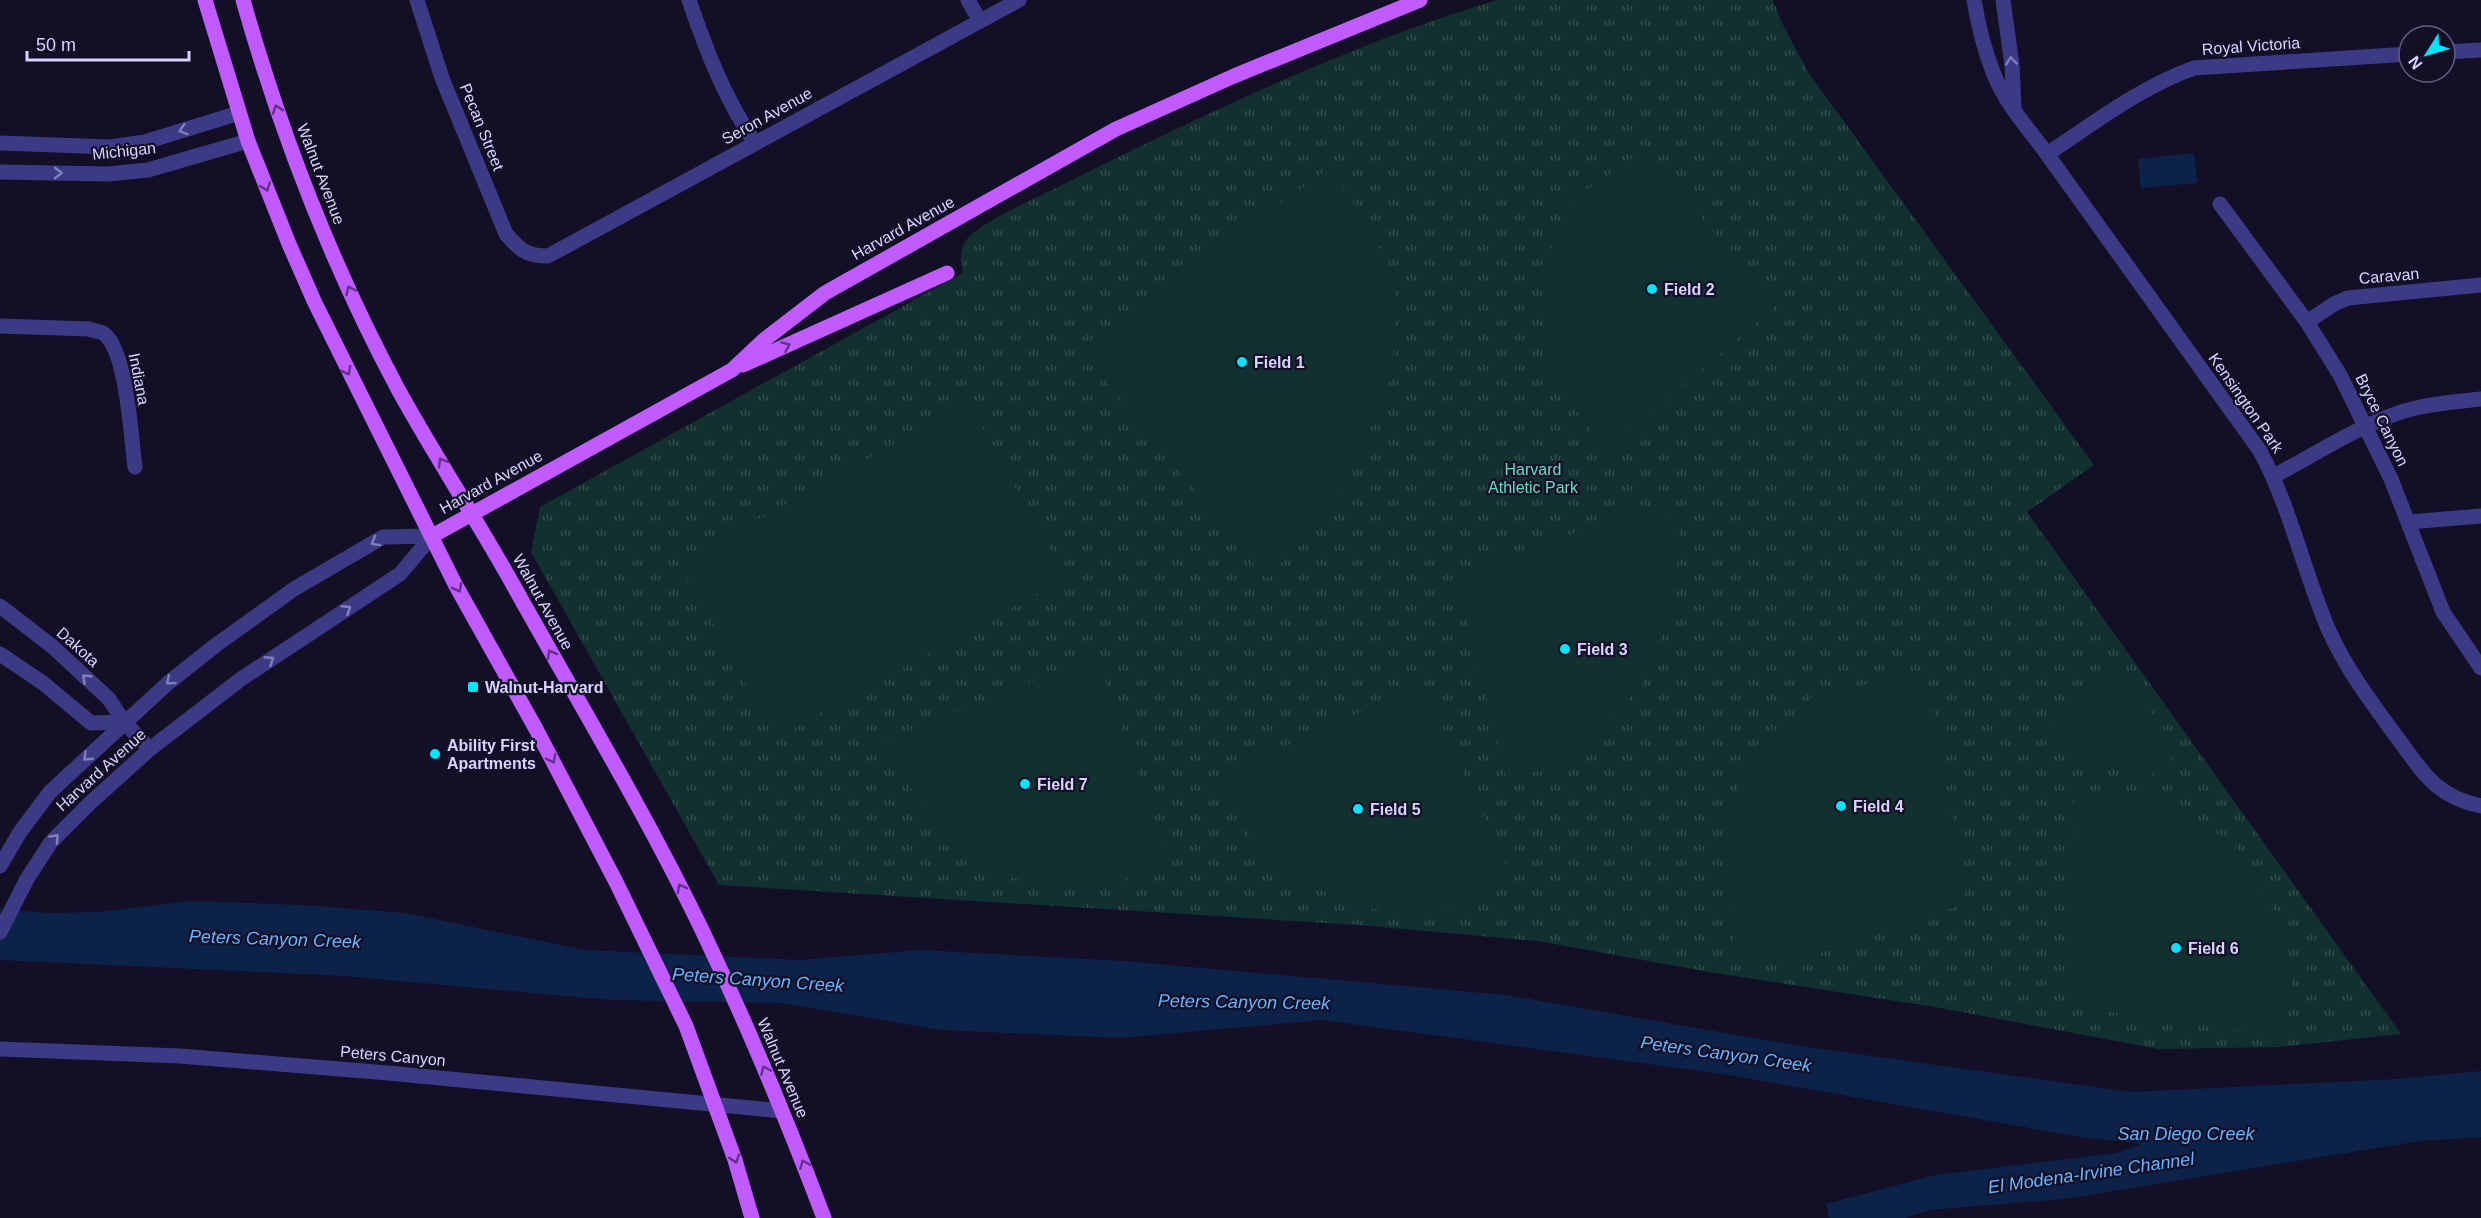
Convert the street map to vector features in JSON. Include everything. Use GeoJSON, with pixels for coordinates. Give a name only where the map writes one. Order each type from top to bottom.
{"type":"FeatureCollection","features":[{"type":"Feature","properties":{"kind":"main road"},"geometry":{"type":"LineString","coordinates":[[205,0],[248,141],[315,303],[455,584],[536,729],[641,931],[686,1026],[735,1160],[752,1218]]}},
{"type":"Feature","properties":{"kind":"main road","name":"Walnut Avenue"},"geometry":{"type":"LineString","coordinates":[[243,0],[262,65],[292,152],[345,280],[400,391],[657,844],[703,932],[748,1030],[824,1218]]}},
{"type":"Feature","properties":{"kind":"main road","name":"Harvard Avenue"},"geometry":{"type":"LineString","coordinates":[[432,536],[732,370],[764,340],[825,293],[1116,129],[1234,76],[1420,0]]}},
{"type":"Feature","properties":{"kind":"main road"},"geometry":{"type":"LineString","coordinates":[[732,370],[947,273]]}},
{"type":"Feature","properties":{"kind":"street","name":"Pecan Street"},"geometry":{"type":"LineString","coordinates":[[417,0],[442,78],[506,234],[518,247],[532,256]]}},
{"type":"Feature","properties":{"kind":"street"},"geometry":{"type":"LineString","coordinates":[[689,0],[727,96],[754,143]]}},
{"type":"Feature","properties":{"kind":"street"},"geometry":{"type":"LineString","coordinates":[[968,0],[980,21]]}},
{"type":"Feature","properties":{"kind":"street","name":"Seron Avenue"},"geometry":{"type":"LineString","coordinates":[[532,256],[548,256],[564,249],[1019,0]]}},
{"type":"Feature","properties":{"kind":"street","name":"Kensington Park"},"geometry":{"type":"LineString","coordinates":[[1974,0],[1977,19],[1993,74],[2014,111],[2260,451],[2274,476],[2310,581],[2330,633],[2349,671],[2409,754],[2439,790],[2452,797],[2481,806]]}},
{"type":"Feature","properties":{"kind":"street"},"geometry":{"type":"LineString","coordinates":[[2003,0],[2012,65],[2014,111]]}},
{"type":"Feature","properties":{"kind":"street"},"geometry":{"type":"LineString","coordinates":[[2457,51],[2481,50]]}},
{"type":"Feature","properties":{"kind":"street","name":"Royal Victoria"},"geometry":{"type":"LineString","coordinates":[[2047,154],[2138,94],[2162,80],[2194,68],[2397,55]]}},
{"type":"Feature","properties":{"kind":"street","name":"Michigan"},"geometry":{"type":"LineString","coordinates":[[0,142],[110,147],[145,142],[238,113]]}},
{"type":"Feature","properties":{"kind":"street","name":"Michigan"},"geometry":{"type":"LineString","coordinates":[[0,172],[108,174],[148,170],[248,141]]}},
{"type":"Feature","properties":{"kind":"street","name":"Bryce Canyon"},"geometry":{"type":"LineString","coordinates":[[2220,204],[2307,322],[2340,375],[2409,522],[2443,612],[2481,668]]}},
{"type":"Feature","properties":{"kind":"street","name":"Caravan"},"geometry":{"type":"LineString","coordinates":[[2307,322],[2334,304],[2348,298],[2481,285]]}},
{"type":"Feature","properties":{"kind":"street","name":"Indiana"},"geometry":{"type":"LineString","coordinates":[[0,326],[89,329],[103,334],[114,348],[123,373],[135,467]]}},
{"type":"Feature","properties":{"kind":"street"},"geometry":{"type":"LineString","coordinates":[[2274,476],[2366,427],[2398,413],[2481,399]]}},
{"type":"Feature","properties":{"kind":"street"},"geometry":{"type":"LineString","coordinates":[[2409,522],[2481,516]]}},
{"type":"Feature","properties":{"kind":"street","name":"Harvard Avenue"},"geometry":{"type":"LineString","coordinates":[[0,866],[20,832],[50,792],[124,722],[208,651],[294,589],[383,537],[432,536]]}},
{"type":"Feature","properties":{"kind":"street","name":"Harvard Avenue"},"geometry":{"type":"LineString","coordinates":[[0,932],[27,879],[51,842],[150,749],[241,679],[400,574],[432,536]]}},
{"type":"Feature","properties":{"kind":"street","name":"Dakota"},"geometry":{"type":"LineString","coordinates":[[0,606],[53,647],[109,699],[124,722],[150,749]]}},
{"type":"Feature","properties":{"kind":"street"},"geometry":{"type":"LineString","coordinates":[[0,654],[43,683],[91,723],[124,722]]}},
{"type":"Feature","properties":{"kind":"street","name":"Peters Canyon"},"geometry":{"type":"LineString","coordinates":[[0,1049],[180,1056],[388,1073],[782,1111]]}},
{"type":"Feature","properties":{"kind":"green space","name":"Harvard Athletic Park"},"geometry":{"type":"Polygon","coordinates":[[[1497,0],[1773,0],[1782,23],[1808,72],[2094,465],[2027,512],[2401,1034],[2279,1047],[2159,1049],[1935,1007],[1715,973],[1538,941],[1359,925],[719,885],[531,552],[540,507],[963,273],[962,251],[967,239],[986,224],[1014,209],[1278,82],[1387,38],[1497,0]]]}},
{"type":"Feature","properties":{"kind":"green space","name":"Field 2"},"geometry":{"type":"Polygon","coordinates":[[[1645,149],[1775,307],[1605,453],[1546,365],[1544,271],[1566,204],[1645,149]]]}},
{"type":"Feature","properties":{"kind":"green space","name":"Field 1"},"geometry":{"type":"Polygon","coordinates":[[[1329,168],[1349,195],[1395,277],[1393,374],[1339,500],[1266,579],[1080,349],[1329,168]]]}},
{"type":"Feature","properties":{"kind":"green space"},"geometry":{"type":"Polygon","coordinates":[[[969,403],[1066,578],[776,738],[679,563],[969,403]]]}},
{"type":"Feature","properties":{"kind":"green space","name":"Field 3"},"geometry":{"type":"Polygon","coordinates":[[[1659,502],[1680,536],[1672,610],[1641,687],[1560,767],[1506,776],[1456,576],[1659,502]]]}},
{"type":"Feature","properties":{"kind":"green space","name":"Field 7"},"geometry":{"type":"Polygon","coordinates":[[[1096,655],[1170,863],[1100,889],[1041,883],[989,874],[935,826],[882,743],[1096,655]]]}},
{"type":"Feature","properties":{"kind":"green space"},"geometry":{"type":"Polygon","coordinates":[[[2111,672],[2122,673],[2127,678],[2170,738],[2173,748],[2172,758],[2150,776],[2130,774],[2078,761],[2056,734],[2054,724],[2059,712],[2111,672]]]}},
{"type":"Feature","properties":{"kind":"green space","name":"Field 4"},"geometry":{"type":"Polygon","coordinates":[[[1927,673],[1967,903],[1785,965],[1735,953],[1724,844],[1742,768],[1814,695],[1927,673]]]}},
{"type":"Feature","properties":{"kind":"green space","name":"Field 5"},"geometry":{"type":"Polygon","coordinates":[[[1422,685],[1511,875],[1486,897],[1454,909],[1418,914],[1358,907],[1293,878],[1252,841],[1218,776],[1422,685]]]}},
{"type":"Feature","properties":{"kind":"green space","name":"Field 6"},"geometry":{"type":"Polygon","coordinates":[[[2128,791],[2183,810],[2235,846],[2275,913],[2292,983],[2283,1036],[2068,1006],[2074,795],[2128,791]]]}},
{"type":"Feature","properties":{"kind":"water"},"geometry":{"type":"Polygon","coordinates":[[[2194,153],[2197,183],[2141,188],[2138,159],[2194,153]]]}},
{"type":"Feature","properties":{"kind":"water","name":"San Diego Creek"},"geometry":{"type":"Polygon","coordinates":[[[191,901],[303,905],[405,913],[586,950],[800,960],[921,950],[1124,961],[1506,995],[1800,1046],[2130,1092],[2397,1079],[2481,1071],[2481,1137],[2420,1141],[2064,1199],[1930,1210],[1905,1218],[1829,1218],[1826,1204],[1935,1175],[2117,1153],[2141,1144],[2081,1137],[1723,1074],[1322,1020],[1121,1038],[940,1030],[783,1003],[611,1000],[345,976],[0,960],[0,909],[49,913],[99,912],[191,901]]]}},
{"type":"Feature","properties":{"kind":"place","name":"Field 2"},"geometry":{"type":"Point","coordinates":[1652,289]}},
{"type":"Feature","properties":{"kind":"place","name":"Field 1"},"geometry":{"type":"Point","coordinates":[1242,362]}},
{"type":"Feature","properties":{"kind":"place","name":"Field 3"},"geometry":{"type":"Point","coordinates":[1565,649]}},
{"type":"Feature","properties":{"kind":"place","name":"Walnut-Harvard"},"geometry":{"type":"Point","coordinates":[473,687]}},
{"type":"Feature","properties":{"kind":"place","name":"Ability First Apartments"},"geometry":{"type":"Point","coordinates":[435,754]}},
{"type":"Feature","properties":{"kind":"place","name":"Field 7"},"geometry":{"type":"Point","coordinates":[1025,784]}},
{"type":"Feature","properties":{"kind":"place","name":"Field 4"},"geometry":{"type":"Point","coordinates":[1841,806]}},
{"type":"Feature","properties":{"kind":"place","name":"Field 5"},"geometry":{"type":"Point","coordinates":[1358,809]}},
{"type":"Feature","properties":{"kind":"place","name":"Field 6"},"geometry":{"type":"Point","coordinates":[2176,948]}},
{"type":"Feature","properties":{"kind":"water label","name":"Peters Canyon Creek"},"geometry":{"type":"Point","coordinates":[275,939]}},
{"type":"Feature","properties":{"kind":"water label","name":"Peters Canyon Creek"},"geometry":{"type":"Point","coordinates":[758,980]}},
{"type":"Feature","properties":{"kind":"water label","name":"Peters Canyon Creek"},"geometry":{"type":"Point","coordinates":[1244,1002]}},
{"type":"Feature","properties":{"kind":"water label","name":"Peters Canyon Creek"},"geometry":{"type":"Point","coordinates":[1726,1054]}},
{"type":"Feature","properties":{"kind":"water label","name":"El Modena-Irvine Channel"},"geometry":{"type":"Point","coordinates":[2091,1173]}}]}
